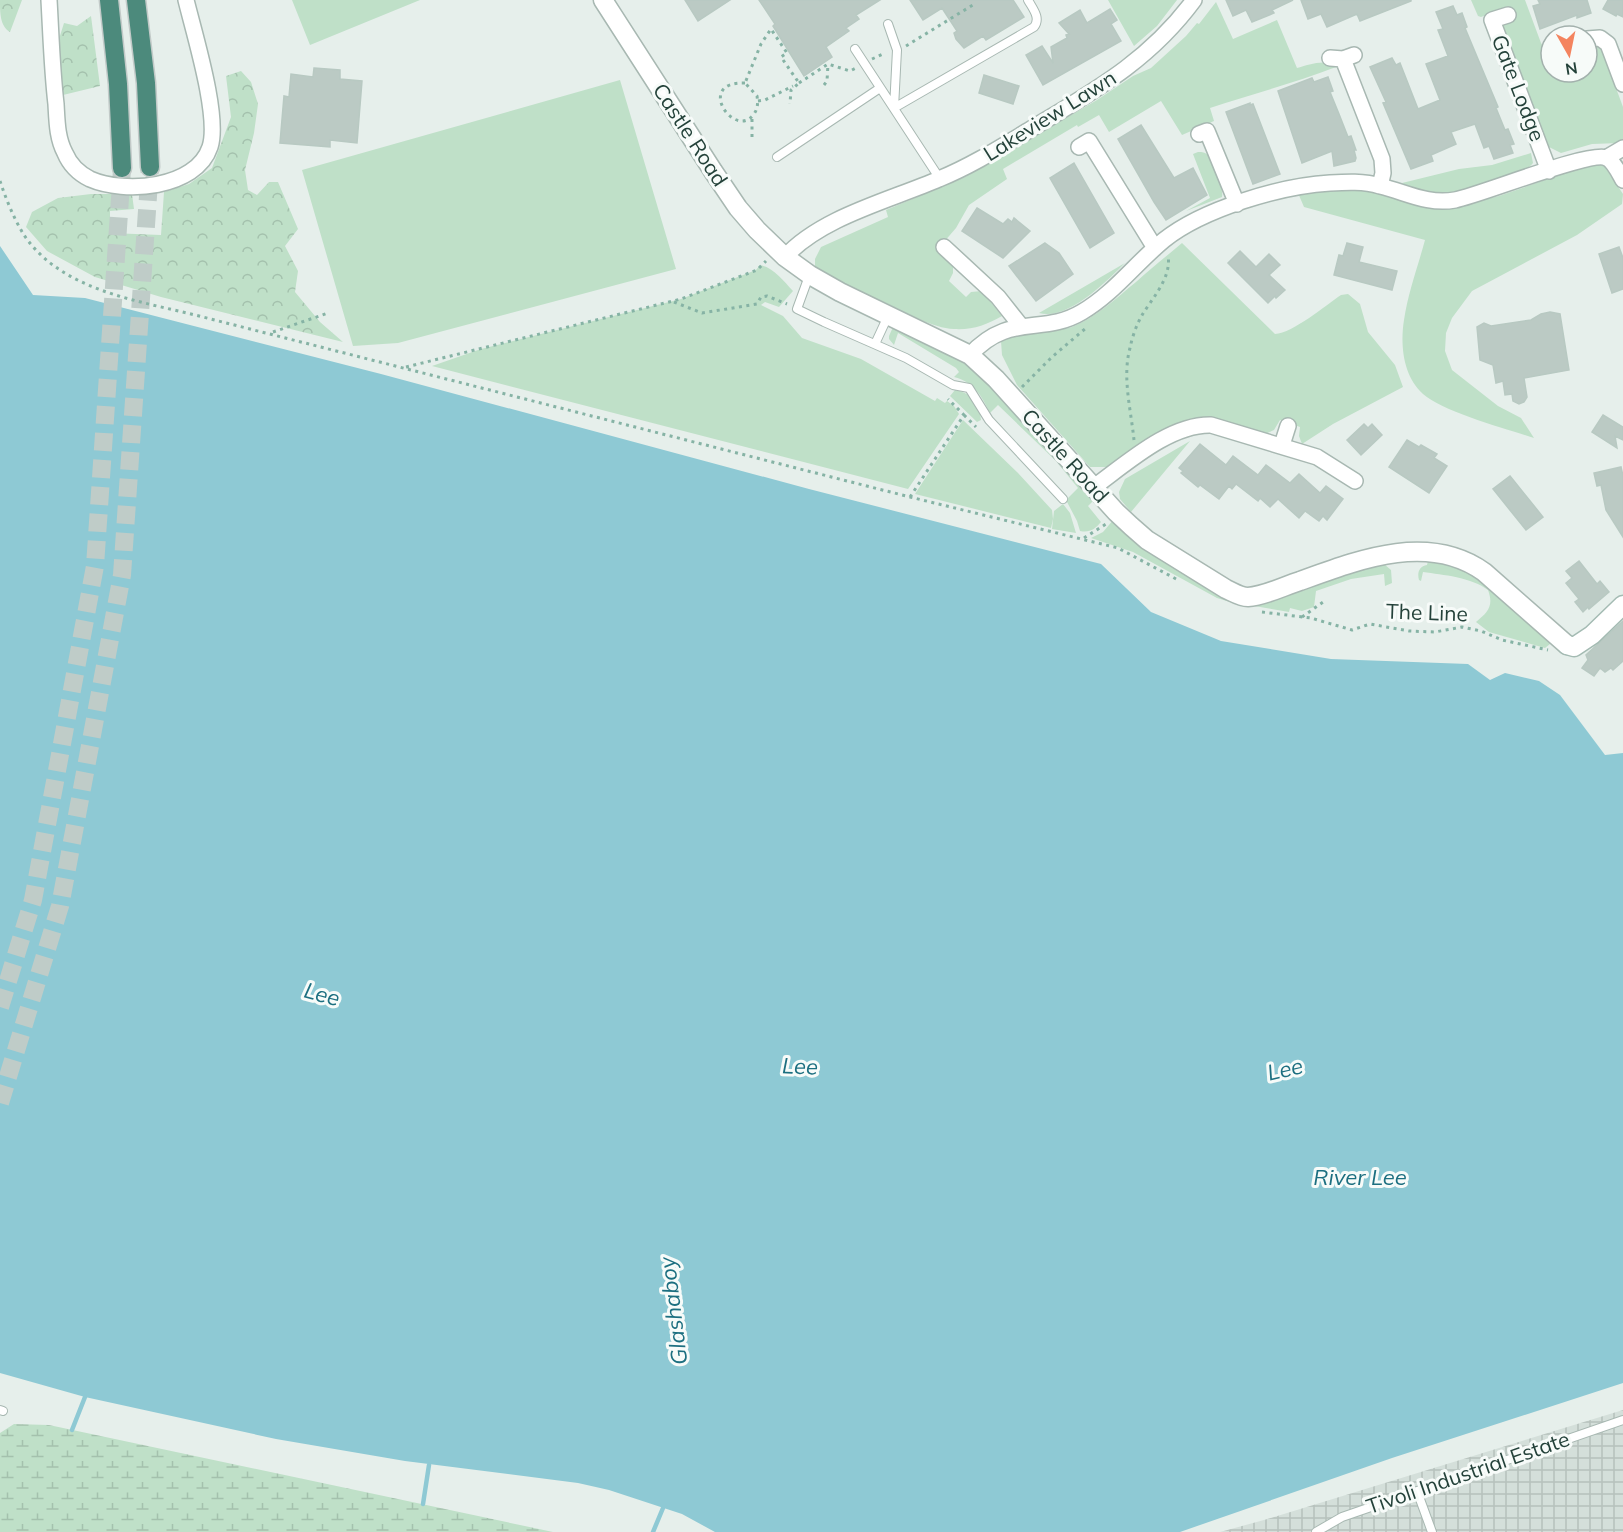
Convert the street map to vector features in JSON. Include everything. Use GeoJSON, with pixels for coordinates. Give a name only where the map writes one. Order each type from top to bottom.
{"type":"FeatureCollection","features":[{"type":"Feature","properties":{"kind":"highway"},"geometry":{"type":"LineString","coordinates":[[110,0],[118,84],[122,168]]}},
{"type":"Feature","properties":{"kind":"highway"},"geometry":{"type":"LineString","coordinates":[[136,0],[146,83],[150,167]]}},
{"type":"Feature","properties":{"kind":"street"},"geometry":{"type":"LineString","coordinates":[[49,0],[57,119],[63,151],[70,163],[88,178],[100,182],[135,186],[173,181],[186,175],[197,168],[210,147],[212,124],[210,103],[186,0]]}},
{"type":"Feature","properties":{"kind":"street","name":"Castle Road"},"geometry":{"type":"LineString","coordinates":[[603,0],[738,208],[757,230],[785,257],[810,275],[970,355],[996,379],[1116,512],[1147,540],[1200,574],[1240,596],[1248,597],[1382,555],[1417,551],[1451,556],[1476,566],[1484,572],[1559,648]]}},
{"type":"Feature","properties":{"kind":"street","name":"Lakeview Lawn"},"geometry":{"type":"LineString","coordinates":[[785,257],[806,239],[833,223],[972,164],[1093,92],[1156,45],[1194,0]]}},
{"type":"Feature","properties":{"kind":"street","name":"Gate Lodge"},"geometry":{"type":"LineString","coordinates":[[1508,15],[1492,20],[1549,171]]}},
{"type":"Feature","properties":{"kind":"street"},"geometry":{"type":"LineString","coordinates":[[1599,38],[1608,44],[1623,84]]}},
{"type":"Feature","properties":{"kind":"street"},"geometry":{"type":"LineString","coordinates":[[1342,57],[1382,159],[1383,173],[1380,186]]}},
{"type":"Feature","properties":{"kind":"street"},"geometry":{"type":"LineString","coordinates":[[1199,134],[1207,131],[1237,204]]}},
{"type":"Feature","properties":{"kind":"street"},"geometry":{"type":"LineString","coordinates":[[1078,147],[1089,141],[1161,243]]}},
{"type":"Feature","properties":{"kind":"street"},"geometry":{"type":"LineString","coordinates":[[970,355],[993,336],[1008,329],[1056,323],[1081,313],[1106,294],[1161,243],[1191,223],[1237,204],[1306,185],[1347,182],[1380,186],[1417,199],[1444,201],[1479,194],[1590,158],[1606,158],[1623,148]]}},
{"type":"Feature","properties":{"kind":"street"},"geometry":{"type":"LineString","coordinates":[[1606,158],[1610,160],[1623,180]]}},
{"type":"Feature","properties":{"kind":"street"},"geometry":{"type":"LineString","coordinates":[[944,247],[998,297],[1021,326]]}},
{"type":"Feature","properties":{"kind":"street"},"geometry":{"type":"LineString","coordinates":[[1094,487],[1180,429],[1203,424],[1317,457],[1355,481]]}},
{"type":"Feature","properties":{"kind":"street"},"geometry":{"type":"LineString","coordinates":[[1282,445],[1288,426]]}},
{"type":"Feature","properties":{"kind":"street"},"geometry":{"type":"LineString","coordinates":[[1559,648],[1574,647],[1584,642],[1623,605]]}},
{"type":"Feature","properties":{"kind":"lane"},"geometry":{"type":"LineString","coordinates":[[894,108],[1034,27],[1037,16],[1028,0]]}},
{"type":"Feature","properties":{"kind":"lane"},"geometry":{"type":"LineString","coordinates":[[888,24],[897,50],[894,108]]}},
{"type":"Feature","properties":{"kind":"lane"},"geometry":{"type":"LineString","coordinates":[[855,49],[940,179]]}},
{"type":"Feature","properties":{"kind":"lane"},"geometry":{"type":"LineString","coordinates":[[777,157],[880,88]]}},
{"type":"Feature","properties":{"kind":"lane"},"geometry":{"type":"LineString","coordinates":[[810,275],[797,309],[906,358],[953,385],[969,388],[990,420],[1063,499]]}},
{"type":"Feature","properties":{"kind":"lane"},"geometry":{"type":"LineString","coordinates":[[875,344],[888,316]]}},
{"type":"Feature","properties":{"kind":"lane","name":"Tivoli Industrial Estate"},"geometry":{"type":"LineString","coordinates":[[1316,1532],[1341,1517],[1623,1420]]}},
{"type":"Feature","properties":{"kind":"lane"},"geometry":{"type":"LineString","coordinates":[[1417,1491],[1432,1532]]}},
{"type":"Feature","properties":{"kind":"path"},"geometry":{"type":"LineString","coordinates":[[745,83],[761,44],[771,29],[787,53],[781,57],[799,83],[791,90],[790,104]]}},
{"type":"Feature","properties":{"kind":"path"},"geometry":{"type":"LineString","coordinates":[[824,85],[827,81],[828,64]]}},
{"type":"Feature","properties":{"kind":"path"},"geometry":{"type":"LineString","coordinates":[[745,83],[757,96],[758,105],[752,117],[752,137]]}},
{"type":"Feature","properties":{"kind":"path"},"geometry":{"type":"LineString","coordinates":[[745,83],[730,84],[723,91],[721,100],[724,111],[733,119],[746,120],[752,117]]}},
{"type":"Feature","properties":{"kind":"path"},"geometry":{"type":"LineString","coordinates":[[0,181],[24,234],[44,258],[90,286],[125,297],[910,497],[1082,538],[1098,530],[1116,512]]}},
{"type":"Feature","properties":{"kind":"path"},"geometry":{"type":"LineString","coordinates":[[1136,457],[1127,397],[1129,350],[1140,318],[1158,294],[1169,262],[1161,243]]}},
{"type":"Feature","properties":{"kind":"path"},"geometry":{"type":"LineString","coordinates":[[404,367],[681,299],[757,270],[765,262],[785,257]]}},
{"type":"Feature","properties":{"kind":"path"},"geometry":{"type":"LineString","coordinates":[[668,302],[682,303],[702,313],[710,313],[757,304],[761,297],[767,296],[797,309]]}},
{"type":"Feature","properties":{"kind":"path"},"geometry":{"type":"LineString","coordinates":[[271,333],[328,313]]}},
{"type":"Feature","properties":{"kind":"path"},"geometry":{"type":"LineString","coordinates":[[1019,390],[1092,322]]}},
{"type":"Feature","properties":{"kind":"path"},"geometry":{"type":"LineString","coordinates":[[948,399],[976,427]]}},
{"type":"Feature","properties":{"kind":"path"},"geometry":{"type":"LineString","coordinates":[[910,497],[964,415]]}},
{"type":"Feature","properties":{"kind":"path","name":"The Line"},"geometry":{"type":"LineString","coordinates":[[1326,600],[1302,617],[1352,630],[1370,624],[1409,631],[1435,632],[1462,627],[1481,631],[1503,640],[1559,648]]}},
{"type":"Feature","properties":{"kind":"shaded area"},"geometry":{"type":"Polygon","coordinates":[[[1623,1410],[1623,1532],[1220,1532],[1264,1520],[1623,1410]]]}},
{"type":"Feature","properties":{"kind":"green space"},"geometry":{"type":"Polygon","coordinates":[[[0,0],[22,0],[10,32],[2,23],[0,0]]]}},
{"type":"Feature","properties":{"kind":"green space"},"geometry":{"type":"Polygon","coordinates":[[[292,0],[420,0],[310,45],[292,0]]]}},
{"type":"Feature","properties":{"kind":"green space"},"geometry":{"type":"Polygon","coordinates":[[[1108,0],[1177,0],[1157,26],[1134,46],[1108,0]]]}},
{"type":"Feature","properties":{"kind":"green space"},"geometry":{"type":"Polygon","coordinates":[[[1471,0],[1525,0],[1539,38],[1539,84],[1599,84],[1599,47],[1623,107],[1623,140],[1620,143],[1592,144],[1561,153],[1547,146],[1498,26],[1513,18],[1509,6],[1481,17],[1478,16],[1471,0]]]}},
{"type":"Feature","properties":{"kind":"green space"},"geometry":{"type":"Polygon","coordinates":[[[1216,2],[1233,39],[1277,20],[1297,68],[1322,63],[1336,67],[1210,108],[1214,121],[1182,135],[1161,101],[1109,132],[1099,115],[1078,127],[1077,125],[1003,169],[1007,179],[969,205],[956,228],[937,250],[953,265],[953,273],[949,281],[966,297],[971,292],[982,291],[1002,316],[967,329],[938,326],[815,268],[815,259],[821,247],[888,217],[886,210],[965,177],[1097,100],[1133,76],[1151,68],[1197,23],[1199,24],[1216,2]]]}},
{"type":"Feature","properties":{"kind":"green space"},"geometry":{"type":"Polygon","coordinates":[[[91,16],[100,86],[63,95],[59,39],[64,23],[77,26],[91,16]]]}},
{"type":"Feature","properties":{"kind":"green space"},"geometry":{"type":"Polygon","coordinates":[[[241,71],[251,82],[258,104],[245,170],[248,190],[257,195],[269,182],[278,182],[298,229],[285,246],[298,271],[295,292],[320,322],[343,342],[161,297],[95,277],[47,251],[26,227],[32,212],[58,198],[91,194],[132,194],[134,209],[110,211],[110,233],[161,235],[164,192],[189,184],[212,168],[231,117],[226,76],[241,71]]]}},
{"type":"Feature","properties":{"kind":"green space"},"geometry":{"type":"Polygon","coordinates":[[[620,80],[676,269],[398,343],[353,346],[302,170],[620,80]]]}},
{"type":"Feature","properties":{"kind":"green space"},"geometry":{"type":"Polygon","coordinates":[[[1198,152],[1207,154],[1213,163],[1220,182],[1222,197],[1186,211],[1210,198],[1193,154],[1198,152]]]}},
{"type":"Feature","properties":{"kind":"green space"},"geometry":{"type":"Polygon","coordinates":[[[1531,153],[1533,163],[1518,173],[1464,190],[1433,193],[1402,183],[1459,169],[1492,165],[1531,153]]]}},
{"type":"Feature","properties":{"kind":"green space"},"geometry":{"type":"Polygon","coordinates":[[[1599,164],[1605,167],[1623,194],[1622,204],[1577,235],[1472,291],[1452,318],[1446,333],[1445,351],[1452,370],[1498,406],[1521,418],[1534,438],[1476,419],[1432,401],[1416,387],[1411,378],[1404,360],[1404,320],[1425,240],[1304,207],[1298,193],[1348,189],[1380,193],[1423,207],[1449,209],[1499,196],[1583,167],[1599,164]]]}},
{"type":"Feature","properties":{"kind":"green space"},"geometry":{"type":"Polygon","coordinates":[[[1182,243],[1275,334],[1291,329],[1341,295],[1348,294],[1360,304],[1368,332],[1395,365],[1403,387],[1333,424],[1302,444],[1299,436],[1300,427],[1280,420],[1274,430],[1265,434],[1210,419],[1109,467],[1090,467],[1017,385],[1002,355],[1001,341],[1014,335],[1064,329],[1081,323],[1106,307],[1182,243]]]}},
{"type":"Feature","properties":{"kind":"green space"},"geometry":{"type":"Polygon","coordinates":[[[1125,263],[1098,289],[1074,305],[1050,314],[1039,313],[1125,263]]]}},
{"type":"Feature","properties":{"kind":"green space"},"geometry":{"type":"Polygon","coordinates":[[[760,265],[774,271],[793,291],[779,307],[765,302],[761,305],[783,316],[802,338],[861,359],[935,401],[937,398],[954,406],[959,414],[908,489],[432,366],[481,349],[681,299],[756,270],[760,265]]]}},
{"type":"Feature","properties":{"kind":"green space"},"geometry":{"type":"Polygon","coordinates":[[[893,327],[973,365],[1094,500],[1088,506],[1101,522],[1089,531],[1080,531],[1066,500],[1078,488],[1056,461],[998,405],[990,413],[972,386],[954,377],[959,372],[956,368],[898,333],[894,345],[889,339],[893,327]]]}},
{"type":"Feature","properties":{"kind":"green space"},"geometry":{"type":"Polygon","coordinates":[[[955,390],[970,396],[979,409],[981,420],[977,422],[950,396],[955,390]]]}},
{"type":"Feature","properties":{"kind":"green space"},"geometry":{"type":"Polygon","coordinates":[[[963,420],[1018,473],[1052,510],[1051,528],[915,494],[963,420]]]}},
{"type":"Feature","properties":{"kind":"green space"},"geometry":{"type":"Polygon","coordinates":[[[1190,441],[1131,512],[1120,499],[1119,492],[1125,479],[1190,441]]]}},
{"type":"Feature","properties":{"kind":"green space"},"geometry":{"type":"Polygon","coordinates":[[[1063,504],[1070,513],[1076,533],[1052,529],[1054,511],[1063,504]]]}},
{"type":"Feature","properties":{"kind":"green space"},"geometry":{"type":"Polygon","coordinates":[[[1114,519],[1167,562],[1226,598],[1384,564],[1391,570],[1392,583],[1385,586],[1384,574],[1351,579],[1316,591],[1314,607],[1302,611],[1290,608],[1289,612],[1230,602],[1217,598],[1133,552],[1091,538],[1103,532],[1114,519]]]}},
{"type":"Feature","properties":{"kind":"green space"},"geometry":{"type":"Polygon","coordinates":[[[1428,561],[1447,563],[1480,578],[1510,601],[1550,641],[1550,644],[1545,648],[1489,632],[1476,622],[1489,608],[1488,590],[1465,579],[1423,572],[1421,581],[1418,577],[1419,570],[1427,565],[1428,561]]]}},
{"type":"Feature","properties":{"kind":"green space"},"geometry":{"type":"Polygon","coordinates":[[[14,1424],[49,1425],[553,1532],[0,1532],[0,1433],[14,1424]]]}},
{"type":"Feature","properties":{"kind":"water"},"geometry":{"type":"Polygon","coordinates":[[[0,246],[33,295],[85,298],[1101,564],[1151,612],[1221,641],[1331,659],[1468,664],[1490,680],[1505,673],[1539,681],[1560,695],[1605,755],[1623,753],[1623,1383],[1392,1458],[1180,1532],[715,1532],[682,1514],[609,1490],[578,1483],[405,1461],[276,1439],[85,1397],[0,1373],[0,246]]]}},
{"type":"Feature","properties":{"kind":"building"},"geometry":{"type":"Polygon","coordinates":[[[685,0],[730,0],[698,21],[685,0]]]}},
{"type":"Feature","properties":{"kind":"building"},"geometry":{"type":"Polygon","coordinates":[[[759,0],[880,0],[856,15],[859,19],[846,28],[849,31],[826,47],[832,57],[804,76],[759,0]]]}},
{"type":"Feature","properties":{"kind":"building"},"geometry":{"type":"Polygon","coordinates":[[[910,0],[1013,0],[1024,17],[986,40],[983,36],[964,48],[956,39],[954,33],[957,31],[942,8],[923,20],[910,0]]]}},
{"type":"Feature","properties":{"kind":"building"},"geometry":{"type":"Polygon","coordinates":[[[1226,0],[1293,0],[1272,10],[1274,13],[1252,22],[1246,10],[1233,16],[1226,0]]]}},
{"type":"Feature","properties":{"kind":"building"},"geometry":{"type":"Polygon","coordinates":[[[1301,0],[1411,1],[1360,21],[1357,14],[1327,27],[1321,14],[1308,19],[1301,0]]]}},
{"type":"Feature","properties":{"kind":"building"},"geometry":{"type":"Polygon","coordinates":[[[1538,0],[1587,0],[1591,13],[1539,26],[1533,6],[1540,4],[1538,0]]]}},
{"type":"Feature","properties":{"kind":"building"},"geometry":{"type":"Polygon","coordinates":[[[1608,0],[1623,0],[1623,17],[1603,9],[1608,0]]]}},
{"type":"Feature","properties":{"kind":"building"},"geometry":{"type":"Polygon","coordinates":[[[1453,6],[1457,15],[1462,13],[1467,27],[1465,28],[1498,107],[1496,108],[1514,144],[1510,145],[1513,153],[1494,159],[1489,146],[1484,148],[1475,124],[1451,132],[1456,144],[1431,155],[1433,161],[1411,169],[1370,67],[1392,58],[1396,65],[1400,63],[1418,109],[1440,100],[1426,64],[1448,56],[1438,30],[1443,29],[1436,12],[1453,6]]]}},
{"type":"Feature","properties":{"kind":"building"},"geometry":{"type":"Polygon","coordinates":[[[1110,9],[1117,20],[1111,24],[1121,41],[1043,85],[1026,55],[1042,46],[1053,63],[1051,47],[1067,38],[1066,35],[1069,34],[1059,23],[1080,10],[1087,23],[1110,9]]]}},
{"type":"Feature","properties":{"kind":"building"},"geometry":{"type":"Polygon","coordinates":[[[314,68],[340,70],[340,79],[362,81],[357,143],[330,140],[330,147],[280,143],[284,96],[289,97],[291,74],[313,77],[314,68]]]}},
{"type":"Feature","properties":{"kind":"building"},"geometry":{"type":"Polygon","coordinates":[[[984,75],[1019,86],[1013,104],[979,93],[984,75]]]}},
{"type":"Feature","properties":{"kind":"building"},"geometry":{"type":"Polygon","coordinates":[[[1328,77],[1333,91],[1330,92],[1348,137],[1351,136],[1356,158],[1355,161],[1334,166],[1332,151],[1302,163],[1278,91],[1312,78],[1314,82],[1328,77]]]}},
{"type":"Feature","properties":{"kind":"building"},"geometry":{"type":"Polygon","coordinates":[[[1250,103],[1250,105],[1253,104],[1280,174],[1253,184],[1226,112],[1250,103]]]}},
{"type":"Feature","properties":{"kind":"building"},"geometry":{"type":"Polygon","coordinates":[[[1141,125],[1174,178],[1193,168],[1207,195],[1166,220],[1118,139],[1141,125]]]}},
{"type":"Feature","properties":{"kind":"building"},"geometry":{"type":"Polygon","coordinates":[[[1074,163],[1114,233],[1090,248],[1050,178],[1074,163]]]}},
{"type":"Feature","properties":{"kind":"building"},"geometry":{"type":"Polygon","coordinates":[[[977,208],[1003,224],[1008,219],[1012,222],[1014,218],[1030,231],[1003,258],[962,231],[977,208]]]}},
{"type":"Feature","properties":{"kind":"building"},"geometry":{"type":"Polygon","coordinates":[[[1045,243],[1059,253],[1073,274],[1036,301],[1009,266],[1045,243]]]}},
{"type":"Feature","properties":{"kind":"building"},"geometry":{"type":"Polygon","coordinates":[[[1347,243],[1363,247],[1359,262],[1397,271],[1392,290],[1334,275],[1339,255],[1343,256],[1347,243]]]}},
{"type":"Feature","properties":{"kind":"building"},"geometry":{"type":"Polygon","coordinates":[[[1619,247],[1623,258],[1623,289],[1612,293],[1599,254],[1619,247]]]}},
{"type":"Feature","properties":{"kind":"building"},"geometry":{"type":"Polygon","coordinates":[[[1240,251],[1256,267],[1269,254],[1280,265],[1269,275],[1285,290],[1268,303],[1228,263],[1240,251]]]}},
{"type":"Feature","properties":{"kind":"building"},"geometry":{"type":"Polygon","coordinates":[[[1550,312],[1560,314],[1569,370],[1524,378],[1527,397],[1519,404],[1513,401],[1512,394],[1505,395],[1503,381],[1496,383],[1493,365],[1480,360],[1477,327],[1484,323],[1491,326],[1531,320],[1550,312]]]}},
{"type":"Feature","properties":{"kind":"building"},"geometry":{"type":"Polygon","coordinates":[[[1603,415],[1623,427],[1623,440],[1615,436],[1617,448],[1592,432],[1603,415]]]}},
{"type":"Feature","properties":{"kind":"building"},"geometry":{"type":"Polygon","coordinates":[[[1364,424],[1368,428],[1372,424],[1382,435],[1361,455],[1347,440],[1364,424]]]}},
{"type":"Feature","properties":{"kind":"building"},"geometry":{"type":"Polygon","coordinates":[[[1407,440],[1437,454],[1434,458],[1447,466],[1429,493],[1389,467],[1407,440]]]}},
{"type":"Feature","properties":{"kind":"building"},"geometry":{"type":"Polygon","coordinates":[[[1200,444],[1226,465],[1233,456],[1258,475],[1266,465],[1290,483],[1299,474],[1320,493],[1326,486],[1343,499],[1327,520],[1323,516],[1319,521],[1305,511],[1299,518],[1278,499],[1270,507],[1260,498],[1258,501],[1236,484],[1232,489],[1229,486],[1219,499],[1200,485],[1198,487],[1181,473],[1183,471],[1179,468],[1200,444]]]}},
{"type":"Feature","properties":{"kind":"building"},"geometry":{"type":"Polygon","coordinates":[[[1621,467],[1623,537],[1606,510],[1601,485],[1597,486],[1594,473],[1621,467]]]}},
{"type":"Feature","properties":{"kind":"building"},"geometry":{"type":"Polygon","coordinates":[[[1510,476],[1543,517],[1526,530],[1493,489],[1510,476]]]}},
{"type":"Feature","properties":{"kind":"building"},"geometry":{"type":"Polygon","coordinates":[[[1579,561],[1597,584],[1600,581],[1609,592],[1583,612],[1575,602],[1579,599],[1566,583],[1572,578],[1566,571],[1579,561]]]}},
{"type":"Feature","properties":{"kind":"building"},"geometry":{"type":"Polygon","coordinates":[[[1623,621],[1623,661],[1613,670],[1611,668],[1605,672],[1600,668],[1594,676],[1582,668],[1588,660],[1586,655],[1623,621]]]}},
{"type":"Feature","properties":{"kind":"waterway"},"geometry":{"type":"LineString","coordinates":[[72,1430],[85,1397]]}},
{"type":"Feature","properties":{"kind":"waterway"},"geometry":{"type":"LineString","coordinates":[[423,1504],[429,1465]]}},
{"type":"Feature","properties":{"kind":"waterway"},"geometry":{"type":"LineString","coordinates":[[653,1532],[663,1508]]}},
{"type":"Feature","properties":{"kind":"tunnel"},"geometry":{"type":"LineString","coordinates":[[0,1103],[60,906],[122,575],[150,167]]}},
{"type":"Feature","properties":{"kind":"tunnel"},"geometry":{"type":"LineString","coordinates":[[0,1007],[33,900],[95,566],[122,169]]}},
{"type":"Feature","properties":{"kind":"water label","name":"Lee"},"geometry":{"type":"Point","coordinates":[322,994]}},
{"type":"Feature","properties":{"kind":"water label","name":"Lee"},"geometry":{"type":"Point","coordinates":[800,1066]}},
{"type":"Feature","properties":{"kind":"water label","name":"Lee"},"geometry":{"type":"Point","coordinates":[1285,1069]}},
{"type":"Feature","properties":{"kind":"water label","name":"River Lee"},"geometry":{"type":"Point","coordinates":[1360,1177]}},
{"type":"Feature","properties":{"kind":"water label","name":"Glashaboy"},"geometry":{"type":"Point","coordinates":[673,1311]}}]}
